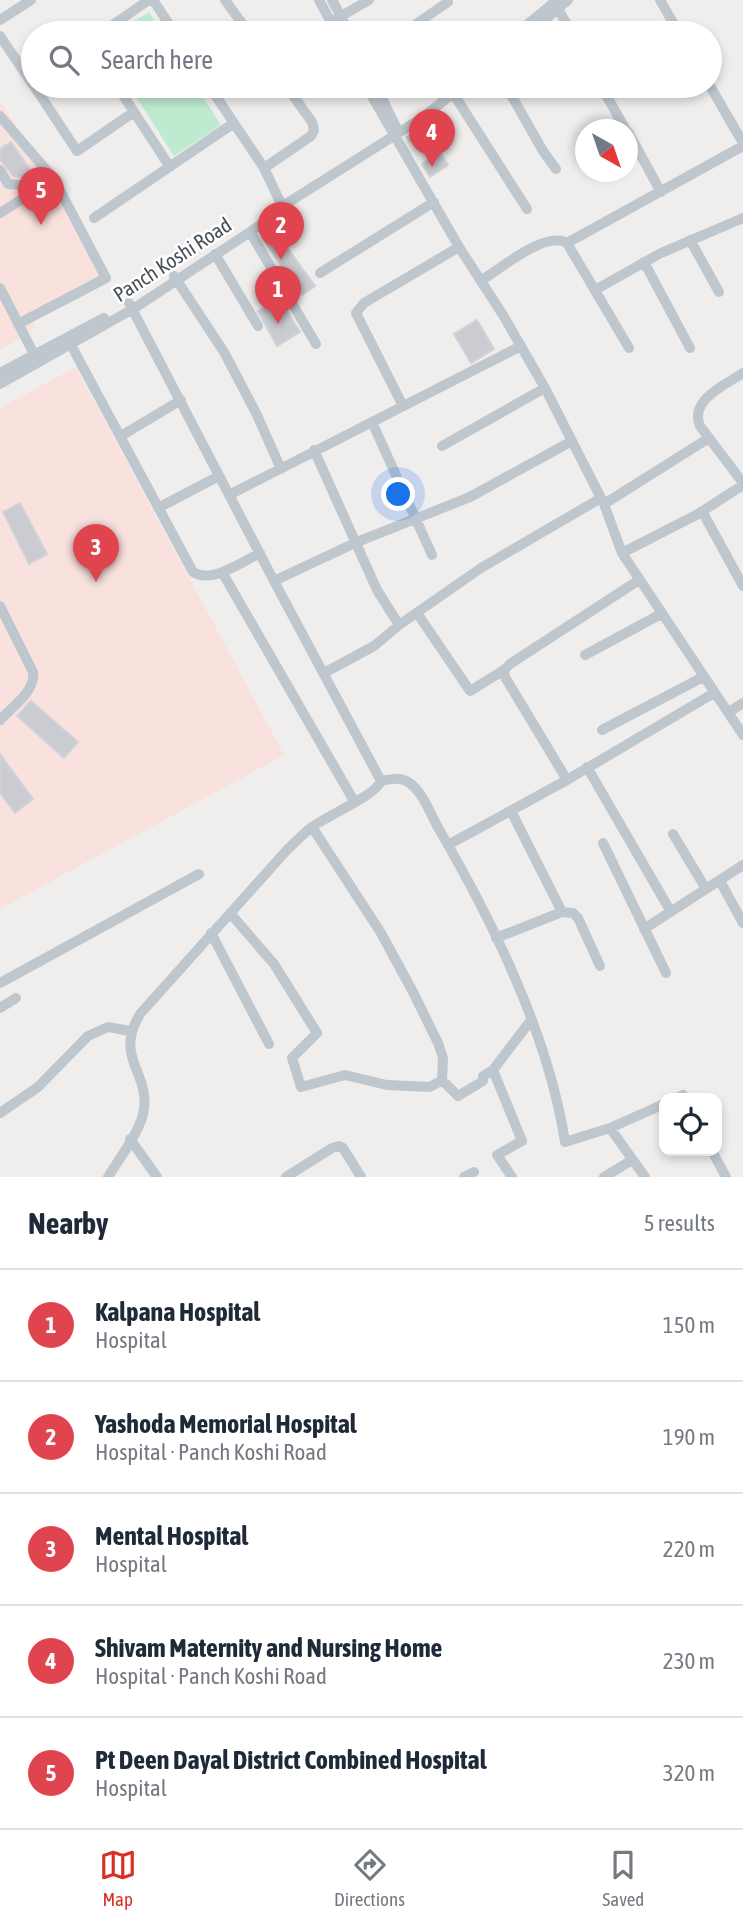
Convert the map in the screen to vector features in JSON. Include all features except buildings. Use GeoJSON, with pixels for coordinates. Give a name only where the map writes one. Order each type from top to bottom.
{"type":"FeatureCollection","features":[{"type":"Feature","properties":{"kind":"street"},"geometry":{"type":"LineString","coordinates":[[0,20],[31,0]]}},
{"type":"Feature","properties":{"kind":"street"},"geometry":{"type":"LineString","coordinates":[[119,21],[151,0],[166,21]]}},
{"type":"Feature","properties":{"kind":"street"},"geometry":{"type":"LineString","coordinates":[[225,0],[240,21]]}},
{"type":"Feature","properties":{"kind":"street"},"geometry":{"type":"LineString","coordinates":[[319,0],[337,20]]}},
{"type":"Feature","properties":{"kind":"street"},"geometry":{"type":"LineString","coordinates":[[332,0],[337,20]]}},
{"type":"Feature","properties":{"kind":"street"},"geometry":{"type":"LineString","coordinates":[[337,20],[369,0]]}},
{"type":"Feature","properties":{"kind":"street"},"geometry":{"type":"LineString","coordinates":[[534,21],[557,4],[568,0]]}},
{"type":"Feature","properties":{"kind":"street"},"geometry":{"type":"LineString","coordinates":[[660,0],[672,21]]}},
{"type":"Feature","properties":{"kind":"street"},"geometry":{"type":"LineString","coordinates":[[420,21],[448,2]]}},
{"type":"Feature","properties":{"kind":"street"},"geometry":{"type":"LineString","coordinates":[[541,21],[557,4]]}},
{"type":"Feature","properties":{"kind":"street"},"geometry":{"type":"LineString","coordinates":[[557,4],[566,21]]}},
{"type":"Feature","properties":{"kind":"street"},"geometry":{"type":"LineString","coordinates":[[0,36],[21,67]]}},
{"type":"Feature","properties":{"kind":"street"},"geometry":{"type":"LineString","coordinates":[[42,98],[77,150],[134,112]]}},
{"type":"Feature","properties":{"kind":"street"},"geometry":{"type":"LineString","coordinates":[[125,98],[170,167]]}},
{"type":"Feature","properties":{"kind":"street"},"geometry":{"type":"LineString","coordinates":[[217,98],[264,168],[280,207],[272,209],[175,276],[224,352],[281,469]]}},
{"type":"Feature","properties":{"kind":"street"},"geometry":{"type":"LineString","coordinates":[[264,168],[311,136],[314,130],[312,122],[295,98]]}},
{"type":"Feature","properties":{"kind":"street"},"geometry":{"type":"LineString","coordinates":[[373,98],[459,247],[545,388],[602,501],[622,553],[743,735]]}},
{"type":"Feature","properties":{"kind":"street"},"geometry":{"type":"LineString","coordinates":[[381,98],[397,137]]}},
{"type":"Feature","properties":{"kind":"street","name":"Panch Koshi Road"},"geometry":{"type":"LineString","coordinates":[[0,384],[36,359],[71,345],[175,276],[250,232],[275,214],[280,207],[397,137],[447,98]]}},
{"type":"Feature","properties":{"kind":"street"},"geometry":{"type":"LineString","coordinates":[[463,98],[527,209]]}},
{"type":"Feature","properties":{"kind":"street"},"geometry":{"type":"LineString","coordinates":[[513,98],[556,169]]}},
{"type":"Feature","properties":{"kind":"street"},"geometry":{"type":"LineString","coordinates":[[608,98],[620,119]]}},
{"type":"Feature","properties":{"kind":"street"},"geometry":{"type":"LineString","coordinates":[[567,243],[662,192],[743,144],[717,98]]}},
{"type":"Feature","properties":{"kind":"street"},"geometry":{"type":"LineString","coordinates":[[0,116],[4,130],[54,179],[106,278],[18,324]]}},
{"type":"Feature","properties":{"kind":"street"},"geometry":{"type":"LineString","coordinates":[[94,218],[234,123]]}},
{"type":"Feature","properties":{"kind":"street"},"geometry":{"type":"LineString","coordinates":[[638,150],[662,192]]}},
{"type":"Feature","properties":{"kind":"street"},"geometry":{"type":"LineString","coordinates":[[0,170],[8,184],[21,185],[33,194]]}},
{"type":"Feature","properties":{"kind":"street"},"geometry":{"type":"LineString","coordinates":[[0,213],[54,179]]}},
{"type":"Feature","properties":{"kind":"street"},"geometry":{"type":"LineString","coordinates":[[320,273],[434,202]]}},
{"type":"Feature","properties":{"kind":"street"},"geometry":{"type":"LineString","coordinates":[[595,290],[644,262],[691,240],[742,221]]}},
{"type":"Feature","properties":{"kind":"street"},"geometry":{"type":"LineString","coordinates":[[250,232],[316,344]]}},
{"type":"Feature","properties":{"kind":"street"},"geometry":{"type":"LineString","coordinates":[[482,281],[531,248],[552,239],[563,240],[629,348]]}},
{"type":"Feature","properties":{"kind":"street"},"geometry":{"type":"LineString","coordinates":[[691,240],[719,292]]}},
{"type":"Feature","properties":{"kind":"street"},"geometry":{"type":"LineString","coordinates":[[403,406],[356,313],[364,303],[459,247]]}},
{"type":"Feature","properties":{"kind":"street"},"geometry":{"type":"LineString","coordinates":[[215,254],[258,326]]}},
{"type":"Feature","properties":{"kind":"street"},"geometry":{"type":"LineString","coordinates":[[644,262],[691,348]]}},
{"type":"Feature","properties":{"kind":"street"},"geometry":{"type":"LineString","coordinates":[[2,296],[36,359]]}},
{"type":"Feature","properties":{"kind":"street"},"geometry":{"type":"LineString","coordinates":[[0,373],[36,359],[131,306],[274,581],[382,780]]}},
{"type":"Feature","properties":{"kind":"street"},"geometry":{"type":"LineString","coordinates":[[71,345],[193,572],[200,577],[222,572],[260,553]]}},
{"type":"Feature","properties":{"kind":"street"},"geometry":{"type":"LineString","coordinates":[[229,495],[521,346]]}},
{"type":"Feature","properties":{"kind":"street"},"geometry":{"type":"LineString","coordinates":[[622,553],[702,511],[743,484],[696,416],[698,407],[742,374]]}},
{"type":"Feature","properties":{"kind":"street"},"geometry":{"type":"LineString","coordinates":[[442,446],[545,388]]}},
{"type":"Feature","properties":{"kind":"street"},"geometry":{"type":"LineString","coordinates":[[121,436],[181,400]]}},
{"type":"Feature","properties":{"kind":"street"},"geometry":{"type":"LineString","coordinates":[[372,422],[432,555]]}},
{"type":"Feature","properties":{"kind":"street"},"geometry":{"type":"LineString","coordinates":[[324,673],[374,646],[399,625],[481,568],[709,438]]}},
{"type":"Feature","properties":{"kind":"street"},"geometry":{"type":"LineString","coordinates":[[274,581],[357,542],[470,497],[572,442]]}},
{"type":"Feature","properties":{"kind":"street"},"geometry":{"type":"LineString","coordinates":[[314,450],[377,590],[399,625]]}},
{"type":"Feature","properties":{"kind":"street"},"geometry":{"type":"LineString","coordinates":[[158,508],[219,476]]}},
{"type":"Feature","properties":{"kind":"street"},"geometry":{"type":"LineString","coordinates":[[702,511],[743,586]]}},
{"type":"Feature","properties":{"kind":"street"},"geometry":{"type":"LineString","coordinates":[[222,572],[354,801]]}},
{"type":"Feature","properties":{"kind":"street"},"geometry":{"type":"LineString","coordinates":[[417,613],[470,691],[639,580]]}},
{"type":"Feature","properties":{"kind":"street"},"geometry":{"type":"LineString","coordinates":[[0,606],[34,679],[29,690],[0,720]]}},
{"type":"Feature","properties":{"kind":"street"},"geometry":{"type":"LineString","coordinates":[[585,655],[661,614]]}},
{"type":"Feature","properties":{"kind":"street"},"geometry":{"type":"LineString","coordinates":[[505,670],[505,677],[567,780]]}},
{"type":"Feature","properties":{"kind":"street"},"geometry":{"type":"LineString","coordinates":[[602,730],[703,677]]}},
{"type":"Feature","properties":{"kind":"street"},"geometry":{"type":"LineString","coordinates":[[449,845],[567,780],[713,693]]}},
{"type":"Feature","properties":{"kind":"street"},"geometry":{"type":"LineString","coordinates":[[729,712],[743,703]]}},
{"type":"Feature","properties":{"kind":"street"},"geometry":{"type":"LineString","coordinates":[[587,767],[671,912]]}},
{"type":"Feature","properties":{"kind":"street"},"geometry":{"type":"LineString","coordinates":[[108,1177],[142,1119],[145,1108],[130,1047],[130,1031],[140,1014],[287,850],[312,827],[372,793],[382,780],[397,779],[407,782],[417,791],[449,845],[496,938],[531,1020],[560,1107],[565,1142],[610,1128],[659,1106]]}},
{"type":"Feature","properties":{"kind":"street"},"geometry":{"type":"LineString","coordinates":[[510,811],[562,912]]}},
{"type":"Feature","properties":{"kind":"street"},"geometry":{"type":"LineString","coordinates":[[312,827],[381,933],[438,1043],[443,1058],[442,1080],[458,1096],[483,1081],[483,1076],[493,1070],[531,1020]]}},
{"type":"Feature","properties":{"kind":"street"},"geometry":{"type":"LineString","coordinates":[[673,834],[706,889]]}},
{"type":"Feature","properties":{"kind":"street"},"geometry":{"type":"LineString","coordinates":[[603,843],[666,973]]}},
{"type":"Feature","properties":{"kind":"street"},"geometry":{"type":"LineString","coordinates":[[644,929],[743,865]]}},
{"type":"Feature","properties":{"kind":"street"},"geometry":{"type":"LineString","coordinates":[[0,983],[199,874]]}},
{"type":"Feature","properties":{"kind":"street"},"geometry":{"type":"LineString","coordinates":[[720,881],[743,923]]}},
{"type":"Feature","properties":{"kind":"street"},"geometry":{"type":"LineString","coordinates":[[230,912],[274,964],[317,1033],[292,1058],[301,1087],[345,1075],[387,1085],[430,1087],[442,1080]]}},
{"type":"Feature","properties":{"kind":"street"},"geometry":{"type":"LineString","coordinates":[[496,938],[562,912],[573,914],[578,918],[600,966]]}},
{"type":"Feature","properties":{"kind":"street"},"geometry":{"type":"LineString","coordinates":[[211,933],[269,1044]]}},
{"type":"Feature","properties":{"kind":"street"},"geometry":{"type":"LineString","coordinates":[[0,1008],[16,998]]}},
{"type":"Feature","properties":{"kind":"street"},"geometry":{"type":"LineString","coordinates":[[0,1113],[38,1087],[88,1035],[108,1027],[130,1031]]}},
{"type":"Feature","properties":{"kind":"street"},"geometry":{"type":"LineString","coordinates":[[493,1070],[522,1141],[497,1154],[512,1177]]}},
{"type":"Feature","properties":{"kind":"street"},"geometry":{"type":"LineString","coordinates":[[610,1128],[645,1177]]}},
{"type":"Feature","properties":{"kind":"street"},"geometry":{"type":"LineString","coordinates":[[130,1139],[157,1177]]}},
{"type":"Feature","properties":{"kind":"street"},"geometry":{"type":"LineString","coordinates":[[286,1177],[339,1146],[343,1148],[361,1177]]}},
{"type":"Feature","properties":{"kind":"street"},"geometry":{"type":"LineString","coordinates":[[715,1156],[726,1177]]}},
{"type":"Feature","properties":{"kind":"street"},"geometry":{"type":"LineString","coordinates":[[604,1177],[632,1160]]}},
{"type":"Feature","properties":{"kind":"shaded area"},"geometry":{"type":"Polygon","coordinates":[[[0,101],[22,135],[54,169],[112,281],[32,322],[36,328],[0,350],[0,101]]]}},
{"type":"Feature","properties":{"kind":"shaded area"},"geometry":{"type":"Polygon","coordinates":[[[76,367],[284,755],[0,909],[0,408],[76,367]]]}},
{"type":"Feature","properties":{"kind":"green space"},"geometry":{"type":"Polygon","coordinates":[[[149,12],[155,21],[134,21],[149,12]]]}},
{"type":"Feature","properties":{"kind":"green space"},"geometry":{"type":"Polygon","coordinates":[[[137,98],[204,98],[221,125],[174,156],[137,98]]]}},
{"type":"Feature","properties":{"kind":"place","name":"Shivam Maternity and Nursing Home"},"geometry":{"type":"Point","coordinates":[432,167]}},
{"type":"Feature","properties":{"kind":"place","name":"Pt Deen Dayal District Combined Hospital"},"geometry":{"type":"Point","coordinates":[41,225]}},
{"type":"Feature","properties":{"kind":"place","name":"Yashoda Memorial Hospital"},"geometry":{"type":"Point","coordinates":[281,260]}},
{"type":"Feature","properties":{"kind":"place","name":"Kalpana Hospital"},"geometry":{"type":"Point","coordinates":[278,324]}},
{"type":"Feature","properties":{"kind":"place","name":"Mental Hospital"},"geometry":{"type":"Point","coordinates":[96,582]}}]}
